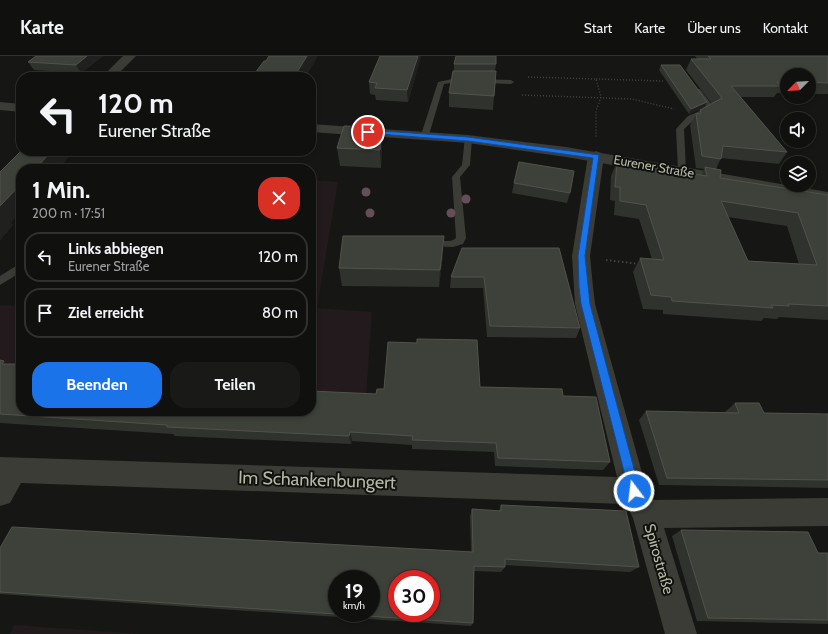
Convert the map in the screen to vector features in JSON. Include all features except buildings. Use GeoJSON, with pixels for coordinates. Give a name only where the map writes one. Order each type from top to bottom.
{"type":"FeatureCollection","features":[{"type":"Feature","properties":{"kind":"street"},"geometry":{"type":"LineString","coordinates":[[113,72],[130,56]]}},
{"type":"Feature","properties":{"kind":"street"},"geometry":{"type":"LineString","coordinates":[[0,106],[16,108]]}},
{"type":"Feature","properties":{"kind":"street","name":"Eurener Straße"},"geometry":{"type":"LineString","coordinates":[[316,128],[468,139],[596,156],[828,196]]}},
{"type":"Feature","properties":{"kind":"street","name":"Spirostraße"},"geometry":{"type":"LineString","coordinates":[[596,156],[582,256],[585,304],[640,503],[681,634]]}},
{"type":"Feature","properties":{"kind":"street"},"geometry":{"type":"LineString","coordinates":[[0,493],[7,470]]}},
{"type":"Feature","properties":{"kind":"street","name":"Im Schankenbungert"},"geometry":{"type":"LineString","coordinates":[[7,470],[828,512]]}},
{"type":"Feature","properties":{"kind":"lane"},"geometry":{"type":"LineString","coordinates":[[424,135],[441,82],[457,80],[509,82]]}},
{"type":"Feature","properties":{"kind":"lane"},"geometry":{"type":"LineString","coordinates":[[682,170],[680,129],[686,121],[697,114],[711,109],[691,82]]}},
{"type":"Feature","properties":{"kind":"lane"},"geometry":{"type":"LineString","coordinates":[[416,244],[453,244],[459,242],[461,238],[456,177],[466,165],[468,139]]}},
{"type":"Feature","properties":{"kind":"lane"},"geometry":{"type":"LineString","coordinates":[[0,281],[16,270]]}},
{"type":"Feature","properties":{"kind":"path"},"geometry":{"type":"LineString","coordinates":[[663,80],[508,77],[509,82],[506,87],[511,94],[547,97],[601,97],[649,102],[697,114]]}},
{"type":"Feature","properties":{"kind":"path"},"geometry":{"type":"LineString","coordinates":[[596,79],[601,97],[596,111],[596,156]]}},
{"type":"Feature","properties":{"kind":"path"},"geometry":{"type":"LineString","coordinates":[[582,256],[644,265]]}},
{"type":"Feature","properties":{"kind":"shaded area"},"geometry":{"type":"Polygon","coordinates":[[[316,180],[338,182],[317,308],[372,312],[366,397],[316,395],[316,180]]]}},
{"type":"Feature","properties":{"kind":"shaded area"},"geometry":{"type":"Polygon","coordinates":[[[0,305],[16,306],[16,373],[0,370],[0,305]]]}},
{"type":"Feature","properties":{"kind":"shaded area"},"geometry":{"type":"Polygon","coordinates":[[[14,625],[142,634],[10,634],[14,625]]]}},
{"type":"Feature","properties":{"kind":"route"},"geometry":{"type":"LineString","coordinates":[[368,132],[468,139],[596,156],[582,256],[583,287],[585,304],[634,491]]}}]}
